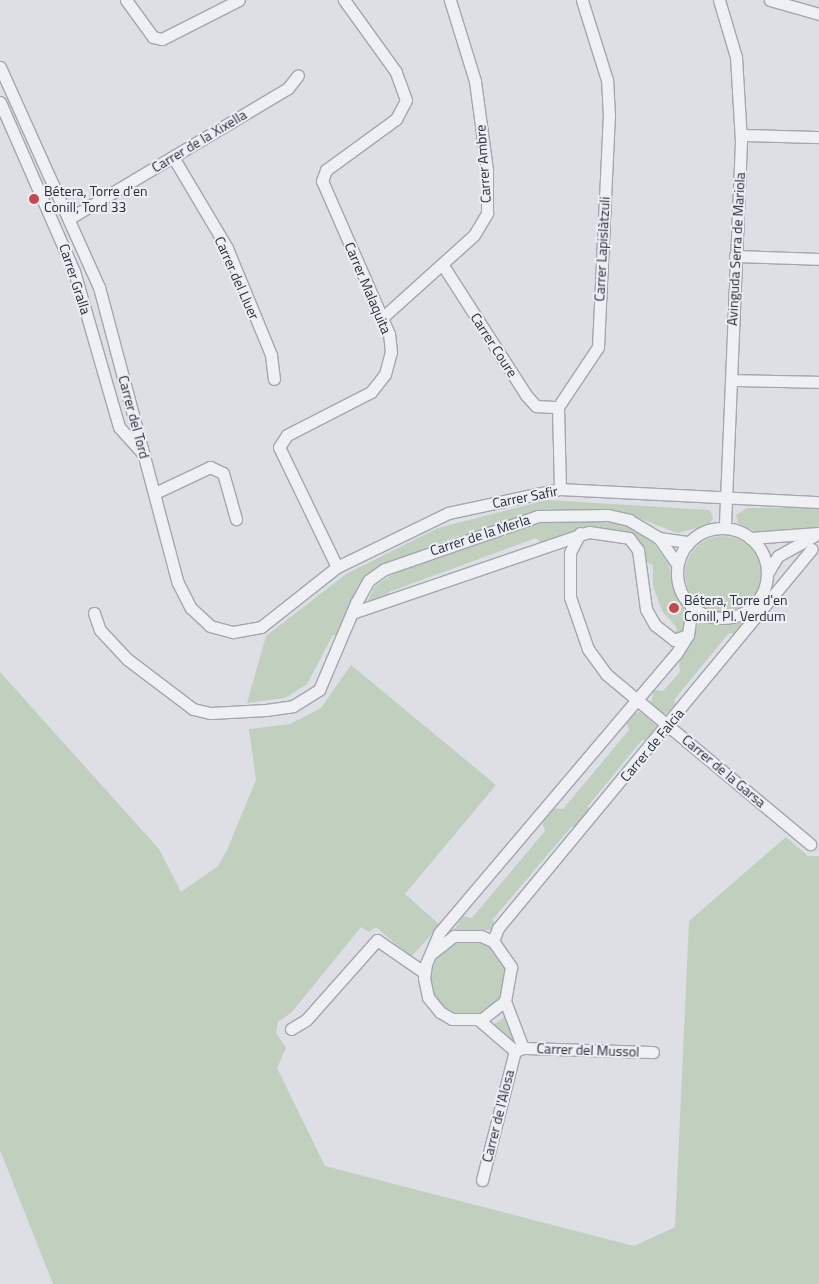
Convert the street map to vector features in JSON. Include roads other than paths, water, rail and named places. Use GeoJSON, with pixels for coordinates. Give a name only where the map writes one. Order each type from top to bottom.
{"type":"FeatureCollection","features":[{"type":"Feature","properties":{"kind":"street"},"geometry":{"type":"LineString","coordinates":[[126,0],[153,37],[173,35],[239,0]]}},
{"type":"Feature","properties":{"kind":"street","name":"Carrer Malaquita"},"geometry":{"type":"LineString","coordinates":[[337,566],[280,447],[287,436],[371,392],[385,374],[391,352],[383,317],[322,180],[326,170],[396,119],[406,100],[396,72],[344,0]]}},
{"type":"Feature","properties":{"kind":"street","name":"Carrer Ambre"},"geometry":{"type":"LineString","coordinates":[[383,317],[483,226],[487,213],[487,170],[475,81],[450,0]]}},
{"type":"Feature","properties":{"kind":"street","name":"Carrer Lapislàtzuli"},"geometry":{"type":"LineString","coordinates":[[558,407],[598,347],[610,98],[582,0]]}},
{"type":"Feature","properties":{"kind":"street","name":"Avinguda Serra de Mariola"},"geometry":{"type":"LineString","coordinates":[[719,0],[736,58],[741,134],[725,528]]}},
{"type":"Feature","properties":{"kind":"street"},"geometry":{"type":"LineString","coordinates":[[770,0],[819,14]]}},
{"type":"Feature","properties":{"kind":"street","name":"Carrer del Tord"},"geometry":{"type":"LineString","coordinates":[[0,67],[70,218],[99,287],[178,583],[191,608],[210,626],[233,632],[261,627],[337,566]]}},
{"type":"Feature","properties":{"kind":"street","name":"Carrer de la Xixella"},"geometry":{"type":"LineString","coordinates":[[70,218],[288,88],[298,75]]}},
{"type":"Feature","properties":{"kind":"street","name":"Carrer Gralla"},"geometry":{"type":"LineString","coordinates":[[0,102],[74,271],[119,428],[145,456]]}},
{"type":"Feature","properties":{"kind":"street"},"geometry":{"type":"LineString","coordinates":[[741,134],[819,137]]}},
{"type":"Feature","properties":{"kind":"street","name":"Carrer del Lluer"},"geometry":{"type":"LineString","coordinates":[[173,157],[227,248],[271,355],[274,379]]}},
{"type":"Feature","properties":{"kind":"street"},"geometry":{"type":"LineString","coordinates":[[735,256],[819,258]]}},
{"type":"Feature","properties":{"kind":"street","name":"Carrer Coure"},"geometry":{"type":"LineString","coordinates":[[442,264],[531,400],[536,406],[558,407]]}},
{"type":"Feature","properties":{"kind":"street"},"geometry":{"type":"LineString","coordinates":[[730,380],[819,382]]}},
{"type":"Feature","properties":{"kind":"street"},"geometry":{"type":"LineString","coordinates":[[558,407],[560,489]]}},
{"type":"Feature","properties":{"kind":"street"},"geometry":{"type":"LineString","coordinates":[[154,493],[210,467],[223,473],[236,518]]}},
{"type":"Feature","properties":{"kind":"street","name":"Carrer Safir"},"geometry":{"type":"LineString","coordinates":[[337,566],[448,513],[560,489],[725,501],[819,502]]}},
{"type":"Feature","properties":{"kind":"street","name":"Carrer de la Merla"},"geometry":{"type":"LineString","coordinates":[[94,613],[100,630],[127,659],[175,698],[211,713],[293,706],[319,690],[368,580],[385,569],[530,518],[608,515],[629,520],[659,538],[689,542]]}},
{"type":"Feature","properties":{"kind":"street"},"geometry":{"type":"LineString","coordinates":[[725,528],[750,538],[819,533],[778,556],[767,574],[757,601],[739,614],[718,618],[692,607],[679,588],[677,564],[689,542],[712,529],[725,528]]}},
{"type":"Feature","properties":{"kind":"street"},"geometry":{"type":"LineString","coordinates":[[580,533],[629,538],[638,550],[646,609],[655,625],[674,640],[688,635]]}},
{"type":"Feature","properties":{"kind":"street","name":"Carrer de la Merla"},"geometry":{"type":"LineString","coordinates":[[352,613],[580,533]]}},
{"type":"Feature","properties":{"kind":"street","name":"Carrer de la Garsa"},"geometry":{"type":"LineString","coordinates":[[580,533],[570,553],[568,568],[577,624],[606,674],[810,844]]}},
{"type":"Feature","properties":{"kind":"street","name":"Carrer de la Merla"},"geometry":{"type":"LineString","coordinates":[[659,538],[677,564]]}},
{"type":"Feature","properties":{"kind":"street"},"geometry":{"type":"LineString","coordinates":[[750,538],[765,561],[767,574]]}},
{"type":"Feature","properties":{"kind":"street","name":"Carrer de Falcia"},"geometry":{"type":"LineString","coordinates":[[492,941],[498,928],[669,725],[811,549]]}},
{"type":"Feature","properties":{"kind":"street"},"geometry":{"type":"LineString","coordinates":[[505,1001],[479,1020],[452,1019],[440,1012],[428,997],[425,973],[439,933],[637,700],[688,635],[692,607]]}},
{"type":"Feature","properties":{"kind":"street"},"geometry":{"type":"LineString","coordinates":[[432,953],[454,936],[481,936],[492,941],[511,967],[505,1001],[519,1050]]}},
{"type":"Feature","properties":{"kind":"street"},"geometry":{"type":"LineString","coordinates":[[291,1029],[306,1020],[377,940],[425,973]]}},
{"type":"Feature","properties":{"kind":"street","name":"Carrer de l'Alosa"},"geometry":{"type":"LineString","coordinates":[[479,1020],[519,1050],[482,1180]]}},
{"type":"Feature","properties":{"kind":"street","name":"Carrer del Mussol"},"geometry":{"type":"LineString","coordinates":[[519,1050],[653,1052]]}},
{"type":"Feature","properties":{"kind":"place","name":"Bétera, Torre d'en Conill, Tord 33"},"geometry":{"type":"Point","coordinates":[34,199]}},
{"type":"Feature","properties":{"kind":"place","name":"Bétera, Torre d'en Conill, Pl. Verdum"},"geometry":{"type":"Point","coordinates":[674,608]}}]}
